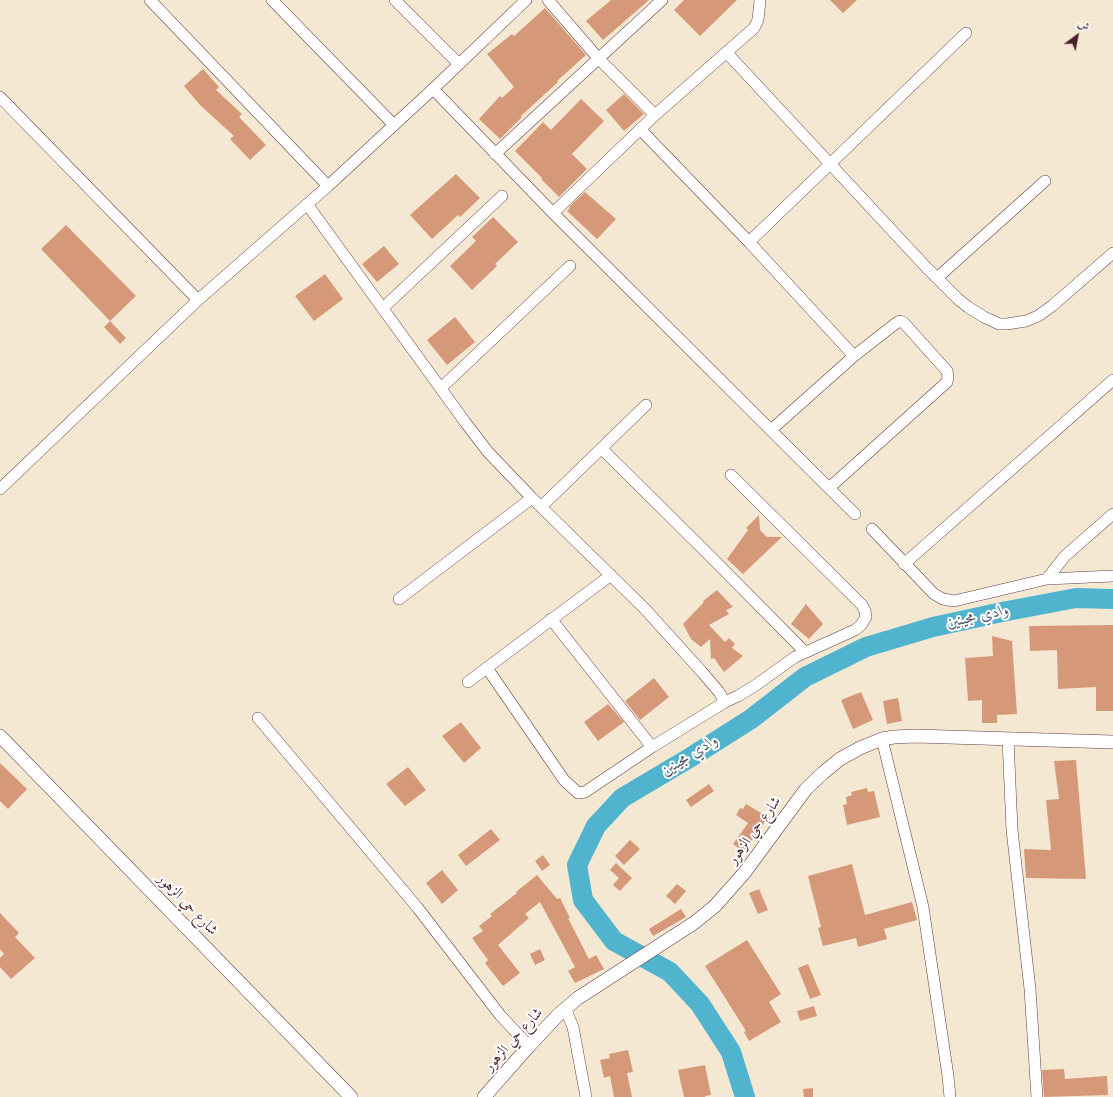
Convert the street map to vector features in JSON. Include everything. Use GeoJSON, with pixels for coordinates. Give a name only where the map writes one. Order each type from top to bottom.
{"type":"FeatureCollection","features":[{"type":"Feature","properties":{"kind":"street"},"geometry":{"type":"LineString","coordinates":[[272,0],[394,125]]}},
{"type":"Feature","properties":{"kind":"street"},"geometry":{"type":"LineString","coordinates":[[395,0],[459,64]]}},
{"type":"Feature","properties":{"kind":"street"},"geometry":{"type":"LineString","coordinates":[[548,0],[598,58],[655,115]]}},
{"type":"Feature","properties":{"kind":"street"},"geometry":{"type":"LineString","coordinates":[[495,154],[662,0]]}},
{"type":"Feature","properties":{"kind":"street"},"geometry":{"type":"LineString","coordinates":[[553,213],[655,115],[754,28],[758,20],[760,0]]}},
{"type":"Feature","properties":{"kind":"street"},"geometry":{"type":"LineString","coordinates":[[152,1],[328,186]]}},
{"type":"Feature","properties":{"kind":"street"},"geometry":{"type":"LineString","coordinates":[[0,488],[198,300],[328,186],[433,90],[520,2]]}},
{"type":"Feature","properties":{"kind":"street"},"geometry":{"type":"LineString","coordinates":[[749,242],[966,33]]}},
{"type":"Feature","properties":{"kind":"street"},"geometry":{"type":"LineString","coordinates":[[727,53],[936,278],[968,307],[984,317],[999,324],[1007,324],[1026,321],[1038,316],[1052,306],[1113,253]]}},
{"type":"Feature","properties":{"kind":"street"},"geometry":{"type":"LineString","coordinates":[[433,90],[553,213],[855,514]]}},
{"type":"Feature","properties":{"kind":"street"},"geometry":{"type":"LineString","coordinates":[[0,97],[198,300]]}},
{"type":"Feature","properties":{"kind":"street"},"geometry":{"type":"LineString","coordinates":[[640,129],[749,242],[854,356]]}},
{"type":"Feature","properties":{"kind":"street"},"geometry":{"type":"LineString","coordinates":[[936,278],[1045,181]]}},
{"type":"Feature","properties":{"kind":"street"},"geometry":{"type":"LineString","coordinates":[[383,308],[502,196]]}},
{"type":"Feature","properties":{"kind":"street"},"geometry":{"type":"LineString","coordinates":[[307,204],[488,452],[532,498],[645,609],[702,672],[719,692],[725,702]]}},
{"type":"Feature","properties":{"kind":"street"},"geometry":{"type":"LineString","coordinates":[[441,388],[570,266]]}},
{"type":"Feature","properties":{"kind":"street"},"geometry":{"type":"LineString","coordinates":[[771,430],[854,356],[895,324],[900,321],[904,323],[947,371],[947,382],[829,488]]}},
{"type":"Feature","properties":{"kind":"street"},"geometry":{"type":"LineString","coordinates":[[904,564],[1113,380]]}},
{"type":"Feature","properties":{"kind":"street"},"geometry":{"type":"LineString","coordinates":[[542,508],[646,405]]}},
{"type":"Feature","properties":{"kind":"street"},"geometry":{"type":"LineString","coordinates":[[602,449],[805,652]]}},
{"type":"Feature","properties":{"kind":"street"},"geometry":{"type":"LineString","coordinates":[[486,668],[564,780],[578,793],[584,792],[652,747],[725,702],[738,696],[795,657],[855,630],[861,625],[866,617],[862,605],[731,475]]}},
{"type":"Feature","properties":{"kind":"street"},"geometry":{"type":"LineString","coordinates":[[399,599],[532,498]]}},
{"type":"Feature","properties":{"kind":"street"},"geometry":{"type":"LineString","coordinates":[[1047,579],[1065,556],[1113,514]]}},
{"type":"Feature","properties":{"kind":"street"},"geometry":{"type":"LineString","coordinates":[[872,529],[934,594],[943,599],[954,601],[1047,579],[1113,576]]}},
{"type":"Feature","properties":{"kind":"street"},"geometry":{"type":"LineString","coordinates":[[468,682],[611,575]]}},
{"type":"Feature","properties":{"kind":"street"},"geometry":{"type":"LineString","coordinates":[[552,620],[652,747]]}},
{"type":"Feature","properties":{"kind":"street"},"geometry":{"type":"LineString","coordinates":[[258,718],[417,907],[500,1015],[529,1046]]}},
{"type":"Feature","properties":{"kind":"street","name":"شارع حي الزهور"},"geometry":{"type":"LineString","coordinates":[[0,736],[351,1097]]}},
{"type":"Feature","properties":{"kind":"street","name":"شارع حي الزهور"},"geometry":{"type":"LineString","coordinates":[[484,1097],[548,1024],[566,1008],[694,923],[715,906],[745,872],[806,789],[840,759],[860,748],[882,739],[894,737],[915,736],[1113,742]]}},
{"type":"Feature","properties":{"kind":"street"},"geometry":{"type":"LineString","coordinates":[[882,739],[923,907],[950,1097]]}},
{"type":"Feature","properties":{"kind":"street"},"geometry":{"type":"LineString","coordinates":[[1008,739],[1012,830],[1030,989],[1037,1097]]}},
{"type":"Feature","properties":{"kind":"street"},"geometry":{"type":"LineString","coordinates":[[566,1008],[573,1027],[586,1097]]}},
{"type":"Feature","properties":{"kind":"building"},"geometry":{"type":"Polygon","coordinates":[[[611,0],[649,0],[603,40],[586,21],[611,0]]]}},
{"type":"Feature","properties":{"kind":"building"},"geometry":{"type":"Polygon","coordinates":[[[684,0],[737,0],[700,36],[674,10],[684,0]]]}},
{"type":"Feature","properties":{"kind":"building"},"geometry":{"type":"Polygon","coordinates":[[[830,0],[857,0],[843,13],[830,0]]]}},
{"type":"Feature","properties":{"kind":"building"},"geometry":{"type":"Polygon","coordinates":[[[545,8],[586,55],[521,116],[522,117],[500,139],[479,119],[500,96],[502,98],[514,87],[487,54],[512,34],[514,36],[545,8]]]}},
{"type":"Feature","properties":{"kind":"building"},"geometry":{"type":"Polygon","coordinates":[[[203,69],[219,87],[216,90],[242,114],[239,117],[266,145],[250,160],[230,139],[234,136],[200,105],[184,86],[203,69]]]}},
{"type":"Feature","properties":{"kind":"building"},"geometry":{"type":"Polygon","coordinates":[[[624,94],[644,114],[624,131],[606,110],[624,94]]]}},
{"type":"Feature","properties":{"kind":"building"},"geometry":{"type":"Polygon","coordinates":[[[581,99],[604,121],[572,154],[587,169],[559,197],[515,151],[543,122],[551,130],[581,99]]]}},
{"type":"Feature","properties":{"kind":"building"},"geometry":{"type":"Polygon","coordinates":[[[456,174],[480,198],[460,217],[458,215],[432,239],[410,215],[456,174]]]}},
{"type":"Feature","properties":{"kind":"building"},"geometry":{"type":"Polygon","coordinates":[[[585,192],[616,219],[597,239],[567,211],[570,208],[569,207],[585,192]]]}},
{"type":"Feature","properties":{"kind":"building"},"geometry":{"type":"Polygon","coordinates":[[[493,217],[518,242],[495,264],[497,266],[472,290],[450,266],[476,241],[472,237],[493,217]]]}},
{"type":"Feature","properties":{"kind":"building"},"geometry":{"type":"Polygon","coordinates":[[[66,225],[136,296],[110,321],[41,249],[66,225]]]}},
{"type":"Feature","properties":{"kind":"building"},"geometry":{"type":"Polygon","coordinates":[[[384,246],[399,264],[377,282],[362,264],[384,246]]]}},
{"type":"Feature","properties":{"kind":"building"},"geometry":{"type":"Polygon","coordinates":[[[325,274],[343,299],[314,321],[295,296],[325,274]]]}},
{"type":"Feature","properties":{"kind":"building"},"geometry":{"type":"Polygon","coordinates":[[[455,317],[475,342],[447,365],[427,340],[455,317]]]}},
{"type":"Feature","properties":{"kind":"building"},"geometry":{"type":"Polygon","coordinates":[[[110,321],[126,338],[120,344],[104,327],[110,321]]]}},
{"type":"Feature","properties":{"kind":"building"},"geometry":{"type":"Polygon","coordinates":[[[759,515],[760,530],[767,537],[782,537],[743,574],[727,559],[748,530],[746,528],[759,515]]]}},
{"type":"Feature","properties":{"kind":"building"},"geometry":{"type":"Polygon","coordinates":[[[717,590],[733,607],[726,610],[729,614],[709,625],[725,642],[729,638],[735,644],[732,648],[743,656],[724,672],[714,658],[711,659],[710,639],[701,647],[691,639],[683,624],[704,602],[703,601],[717,590]]]}},
{"type":"Feature","properties":{"kind":"building"},"geometry":{"type":"Polygon","coordinates":[[[806,604],[823,624],[809,639],[791,624],[806,604]]]}},
{"type":"Feature","properties":{"kind":"building"},"geometry":{"type":"Polygon","coordinates":[[[1113,625],[1113,711],[1096,711],[1096,687],[1058,689],[1057,650],[1030,651],[1029,626],[1113,625]]]}},
{"type":"Feature","properties":{"kind":"building"},"geometry":{"type":"Polygon","coordinates":[[[992,636],[1012,641],[1017,714],[997,715],[997,723],[982,723],[982,700],[968,701],[965,658],[993,656],[992,636]]]}},
{"type":"Feature","properties":{"kind":"building"},"geometry":{"type":"Polygon","coordinates":[[[654,678],[669,697],[640,720],[625,701],[654,678]]]}},
{"type":"Feature","properties":{"kind":"building"},"geometry":{"type":"Polygon","coordinates":[[[861,692],[873,720],[853,729],[841,700],[861,692]]]}},
{"type":"Feature","properties":{"kind":"building"},"geometry":{"type":"Polygon","coordinates":[[[898,698],[902,721],[887,724],[883,701],[898,698]]]}},
{"type":"Feature","properties":{"kind":"building"},"geometry":{"type":"Polygon","coordinates":[[[608,704],[624,722],[598,741],[584,722],[608,704]]]}},
{"type":"Feature","properties":{"kind":"building"},"geometry":{"type":"Polygon","coordinates":[[[461,722],[481,748],[464,763],[442,736],[461,722]]]}},
{"type":"Feature","properties":{"kind":"building"},"geometry":{"type":"Polygon","coordinates":[[[1076,760],[1086,879],[1026,878],[1024,849],[1051,850],[1046,800],[1059,799],[1054,761],[1076,760]]]}},
{"type":"Feature","properties":{"kind":"building"},"geometry":{"type":"Polygon","coordinates":[[[0,763],[27,789],[8,809],[0,801],[0,763]]]}},
{"type":"Feature","properties":{"kind":"building"},"geometry":{"type":"Polygon","coordinates":[[[408,767],[426,790],[405,806],[386,784],[408,767]]]}},
{"type":"Feature","properties":{"kind":"building"},"geometry":{"type":"Polygon","coordinates":[[[709,784],[714,791],[691,807],[686,800],[709,784]]]}},
{"type":"Feature","properties":{"kind":"building"},"geometry":{"type":"Polygon","coordinates":[[[867,788],[868,792],[874,791],[880,817],[847,825],[843,805],[847,804],[846,797],[852,795],[851,792],[867,788]]]}},
{"type":"Feature","properties":{"kind":"building"},"geometry":{"type":"Polygon","coordinates":[[[746,804],[768,817],[744,852],[733,844],[748,823],[736,815],[740,808],[743,809],[746,804]]]}},
{"type":"Feature","properties":{"kind":"building"},"geometry":{"type":"Polygon","coordinates":[[[491,829],[500,840],[466,866],[458,855],[491,829]]]}},
{"type":"Feature","properties":{"kind":"building"},"geometry":{"type":"Polygon","coordinates":[[[630,840],[640,849],[624,865],[615,856],[630,840]]]}},
{"type":"Feature","properties":{"kind":"building"},"geometry":{"type":"Polygon","coordinates":[[[543,855],[550,865],[542,871],[535,861],[543,855]]]}},
{"type":"Feature","properties":{"kind":"building"},"geometry":{"type":"Polygon","coordinates":[[[616,863],[632,878],[620,891],[613,885],[619,878],[610,870],[616,863]]]}},
{"type":"Feature","properties":{"kind":"building"},"geometry":{"type":"Polygon","coordinates":[[[852,864],[865,915],[912,902],[917,920],[884,929],[887,939],[858,947],[856,938],[823,946],[818,928],[821,927],[808,876],[852,864]]]}},
{"type":"Feature","properties":{"kind":"building"},"geometry":{"type":"Polygon","coordinates":[[[442,870],[458,890],[442,904],[426,883],[442,870]]]}},
{"type":"Feature","properties":{"kind":"building"},"geometry":{"type":"Polygon","coordinates":[[[537,875],[557,899],[560,898],[570,918],[568,918],[589,959],[596,955],[604,969],[575,983],[568,971],[575,967],[540,902],[525,914],[529,918],[498,945],[520,973],[503,986],[485,963],[488,960],[472,938],[483,931],[479,926],[492,916],[490,914],[537,875]]]}},
{"type":"Feature","properties":{"kind":"building"},"geometry":{"type":"Polygon","coordinates":[[[677,884],[686,891],[675,904],[666,896],[677,884]]]}},
{"type":"Feature","properties":{"kind":"building"},"geometry":{"type":"Polygon","coordinates":[[[759,889],[768,910],[758,914],[749,893],[759,889]]]}},
{"type":"Feature","properties":{"kind":"building"},"geometry":{"type":"Polygon","coordinates":[[[681,909],[686,917],[653,936],[649,929],[681,909]]]}},
{"type":"Feature","properties":{"kind":"building"},"geometry":{"type":"Polygon","coordinates":[[[0,913],[19,933],[15,937],[35,958],[11,979],[0,967],[0,958],[4,954],[0,949],[0,913]]]}},
{"type":"Feature","properties":{"kind":"building"},"geometry":{"type":"Polygon","coordinates":[[[747,940],[781,994],[769,1002],[781,1022],[749,1041],[744,1032],[746,1031],[705,966],[747,940]]]}},
{"type":"Feature","properties":{"kind":"building"},"geometry":{"type":"Polygon","coordinates":[[[540,949],[545,960],[535,965],[530,954],[540,949]]]}},
{"type":"Feature","properties":{"kind":"building"},"geometry":{"type":"Polygon","coordinates":[[[808,964],[821,995],[810,999],[798,968],[808,964]]]}},
{"type":"Feature","properties":{"kind":"building"},"geometry":{"type":"Polygon","coordinates":[[[814,1006],[817,1016],[800,1021],[797,1011],[814,1006]]]}},
{"type":"Feature","properties":{"kind":"building"},"geometry":{"type":"Polygon","coordinates":[[[628,1050],[633,1072],[627,1073],[632,1097],[614,1097],[610,1076],[604,1078],[600,1060],[610,1058],[609,1054],[628,1050]]]}},
{"type":"Feature","properties":{"kind":"building"},"geometry":{"type":"Polygon","coordinates":[[[705,1065],[711,1095],[705,1097],[684,1097],[678,1070],[705,1065]]]}},
{"type":"Feature","properties":{"kind":"building"},"geometry":{"type":"Polygon","coordinates":[[[1064,1069],[1065,1079],[1107,1076],[1108,1095],[1044,1097],[1042,1070],[1064,1069]]]}},
{"type":"Feature","properties":{"kind":"building"},"geometry":{"type":"Polygon","coordinates":[[[813,1088],[813,1097],[804,1097],[803,1089],[813,1088]]]}},
{"type":"Feature","properties":{"kind":"waterway","name":"وادي مجينين"},"geometry":{"type":"LineString","coordinates":[[745,1097],[731,1052],[700,1004],[670,972],[614,941],[583,900],[577,865],[596,826],[622,798],[751,719],[805,677],[866,647],[933,627],[1002,612],[1076,598],[1113,599]]}}]}
